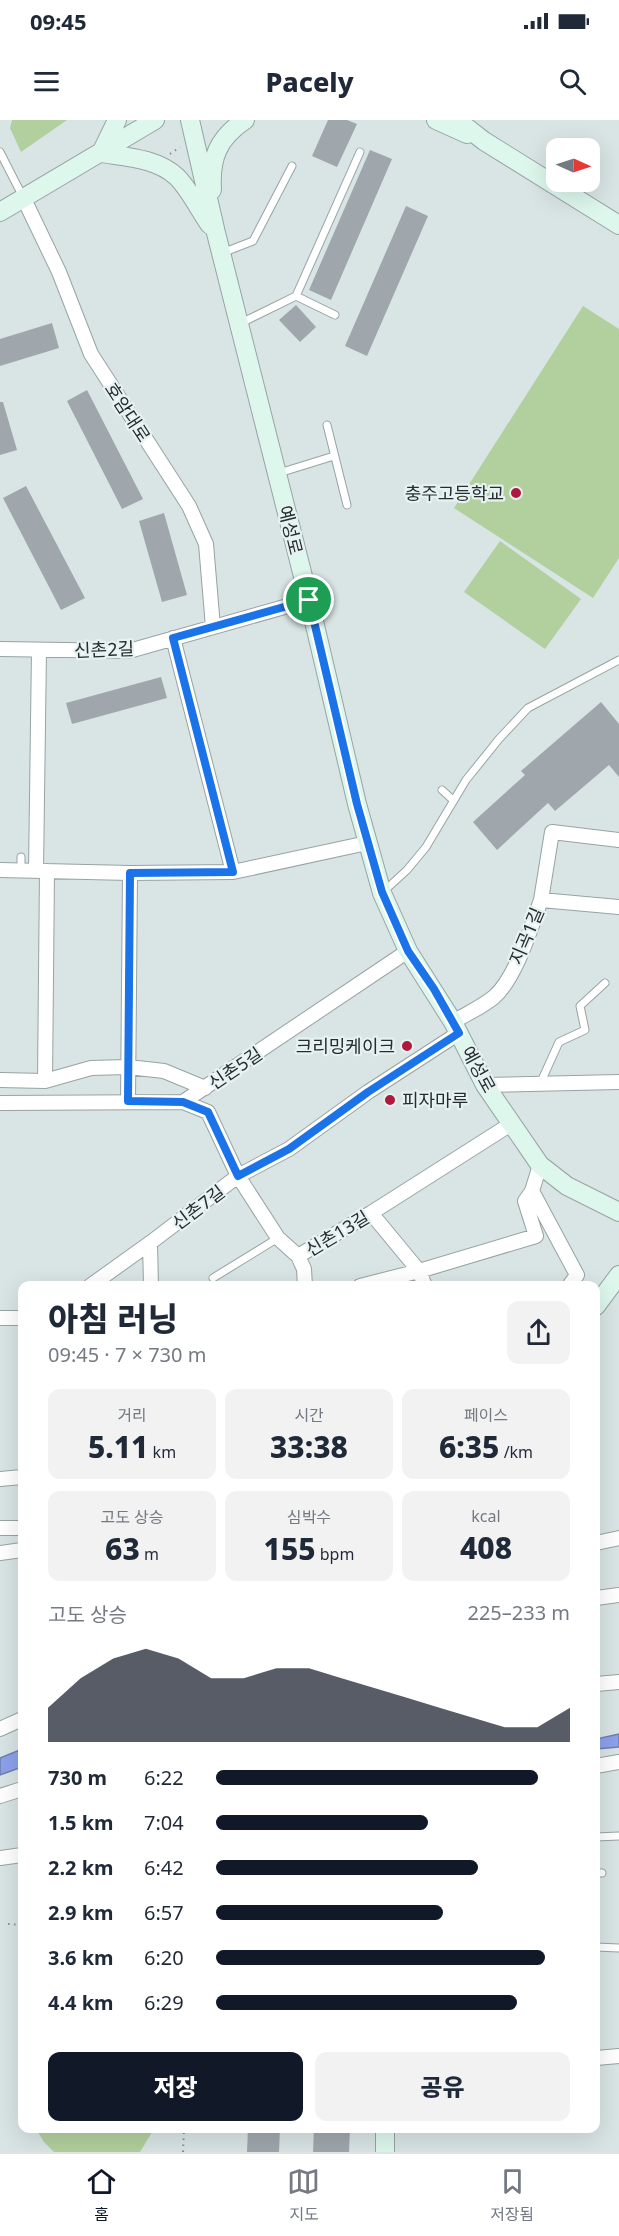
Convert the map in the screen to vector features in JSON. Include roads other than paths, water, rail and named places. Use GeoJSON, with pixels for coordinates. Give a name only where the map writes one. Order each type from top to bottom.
{"type":"FeatureCollection","features":[{"type":"Feature","properties":{"kind":"main road"},"geometry":{"type":"LineString","coordinates":[[100,153],[117,120]]}},
{"type":"Feature","properties":{"kind":"main road"},"geometry":{"type":"LineString","coordinates":[[0,213],[155,120]]}},
{"type":"Feature","properties":{"kind":"main road","name":"예성로"},"geometry":{"type":"LineString","coordinates":[[190,120],[367,843],[382,892],[408,951],[456,1027],[485,1085],[540,1165],[567,1186],[619,1212]]}},
{"type":"Feature","properties":{"kind":"main road"},"geometry":{"type":"LineString","coordinates":[[216,233],[212,181],[215,153],[225,135],[245,120]]}},
{"type":"Feature","properties":{"kind":"main road"},"geometry":{"type":"LineString","coordinates":[[436,120],[484,141]]}},
{"type":"Feature","properties":{"kind":"main road"},"geometry":{"type":"LineString","coordinates":[[457,120],[484,141],[619,225]]}},
{"type":"Feature","properties":{"kind":"main road"},"geometry":{"type":"LineString","coordinates":[[100,153],[149,161],[178,177],[216,233]]}},
{"type":"Feature","properties":{"kind":"main road"},"geometry":{"type":"LineString","coordinates":[[600,1301],[619,1275]]}},
{"type":"Feature","properties":{"kind":"main road"},"geometry":{"type":"LineString","coordinates":[[385,2133],[385,2152]]}},
{"type":"Feature","properties":{"kind":"street","name":"호암대로"},"geometry":{"type":"LineString","coordinates":[[24,199],[59,272],[91,354],[189,506],[206,544],[213,627]]}},
{"type":"Feature","properties":{"kind":"street","name":"신촌2길"},"geometry":{"type":"LineString","coordinates":[[0,649],[129,651],[309,600]]}},
{"type":"Feature","properties":{"kind":"street"},"geometry":{"type":"LineString","coordinates":[[173,638],[233,872]]}},
{"type":"Feature","properties":{"kind":"street"},"geometry":{"type":"LineString","coordinates":[[39,650],[45,1081]]}},
{"type":"Feature","properties":{"kind":"street"},"geometry":{"type":"LineString","coordinates":[[541,900],[552,832],[619,840]]}},
{"type":"Feature","properties":{"kind":"street"},"geometry":{"type":"LineString","coordinates":[[0,870],[21,864],[41,871],[233,872],[367,843]]}},
{"type":"Feature","properties":{"kind":"street"},"geometry":{"type":"LineString","coordinates":[[128,1101],[130,873]]}},
{"type":"Feature","properties":{"kind":"street","name":"지곡1길"},"geometry":{"type":"LineString","coordinates":[[456,1027],[495,997],[525,945],[541,900],[619,907]]}},
{"type":"Feature","properties":{"kind":"street","name":"신촌5길"},"geometry":{"type":"LineString","coordinates":[[183,1102],[408,951]]}},
{"type":"Feature","properties":{"kind":"street","name":"신촌7길"},"geometry":{"type":"LineString","coordinates":[[97,1281],[238,1176],[289,1149],[456,1027]]}},
{"type":"Feature","properties":{"kind":"street"},"geometry":{"type":"LineString","coordinates":[[0,1080],[45,1081],[91,1068],[128,1067],[164,1071],[205,1088]]}},
{"type":"Feature","properties":{"kind":"street"},"geometry":{"type":"LineString","coordinates":[[485,1085],[619,1082]]}},
{"type":"Feature","properties":{"kind":"street"},"geometry":{"type":"LineString","coordinates":[[0,1103],[183,1102]]}},
{"type":"Feature","properties":{"kind":"street","name":"신촌13길"},"geometry":{"type":"LineString","coordinates":[[183,1102],[208,1112],[238,1176],[278,1239],[298,1256],[512,1124]]}},
{"type":"Feature","properties":{"kind":"street"},"geometry":{"type":"LineString","coordinates":[[380,1281],[536,1236],[525,1201],[532,1191],[540,1165]]}},
{"type":"Feature","properties":{"kind":"street"},"geometry":{"type":"LineString","coordinates":[[532,1191],[577,1275],[573,1281]]}},
{"type":"Feature","properties":{"kind":"street"},"geometry":{"type":"LineString","coordinates":[[371,1213],[419,1271],[423,1281]]}},
{"type":"Feature","properties":{"kind":"street"},"geometry":{"type":"LineString","coordinates":[[150,1243],[151,1281]]}},
{"type":"Feature","properties":{"kind":"street"},"geometry":{"type":"LineString","coordinates":[[298,1256],[304,1269],[305,1281]]}},
{"type":"Feature","properties":{"kind":"street"},"geometry":{"type":"LineString","coordinates":[[0,1318],[18,1318]]}},
{"type":"Feature","properties":{"kind":"street"},"geometry":{"type":"LineString","coordinates":[[0,1479],[18,1477]]}},
{"type":"Feature","properties":{"kind":"street"},"geometry":{"type":"LineString","coordinates":[[0,1528],[18,1528]]}},
{"type":"Feature","properties":{"kind":"street"},"geometry":{"type":"LineString","coordinates":[[600,1542],[619,1538]]}},
{"type":"Feature","properties":{"kind":"street"},"geometry":{"type":"LineString","coordinates":[[0,1553],[18,1551]]}},
{"type":"Feature","properties":{"kind":"street"},"geometry":{"type":"LineString","coordinates":[[600,1597],[619,1595]]}},
{"type":"Feature","properties":{"kind":"street"},"geometry":{"type":"LineString","coordinates":[[600,1684],[619,1682]]}},
{"type":"Feature","properties":{"kind":"street"},"geometry":{"type":"LineString","coordinates":[[0,1729],[18,1721]]}},
{"type":"Feature","properties":{"kind":"street"},"geometry":{"type":"LineString","coordinates":[[600,1765],[619,1762]]}},
{"type":"Feature","properties":{"kind":"street"},"geometry":{"type":"LineString","coordinates":[[0,1796],[18,1790]]}},
{"type":"Feature","properties":{"kind":"street"},"geometry":{"type":"LineString","coordinates":[[0,1858],[18,1855]]}},
{"type":"Feature","properties":{"kind":"street"},"geometry":{"type":"LineString","coordinates":[[600,2058],[619,2056]]}},
{"type":"Feature","properties":{"kind":"lane"},"geometry":{"type":"LineString","coordinates":[[239,324],[296,296],[360,152]]}},
{"type":"Feature","properties":{"kind":"lane"},"geometry":{"type":"LineString","coordinates":[[0,153],[24,199]]}},
{"type":"Feature","properties":{"kind":"lane"},"geometry":{"type":"LineString","coordinates":[[221,253],[252,241],[292,166]]}},
{"type":"Feature","properties":{"kind":"lane"},"geometry":{"type":"LineString","coordinates":[[296,296],[335,315]]}},
{"type":"Feature","properties":{"kind":"lane"},"geometry":{"type":"LineString","coordinates":[[327,425],[347,505]]}},
{"type":"Feature","properties":{"kind":"lane"},"geometry":{"type":"LineString","coordinates":[[276,473],[334,456]]}},
{"type":"Feature","properties":{"kind":"lane"},"geometry":{"type":"LineString","coordinates":[[382,892],[407,870],[426,847],[466,780],[528,708],[619,660]]}},
{"type":"Feature","properties":{"kind":"lane"},"geometry":{"type":"LineString","coordinates":[[442,790],[453,800]]}},
{"type":"Feature","properties":{"kind":"lane"},"geometry":{"type":"LineString","coordinates":[[540,1084],[559,1042],[585,1030],[580,1006],[604,983]]}},
{"type":"Feature","properties":{"kind":"lane"},"geometry":{"type":"LineString","coordinates":[[213,1278],[278,1239]]}},
{"type":"Feature","properties":{"kind":"lane"},"geometry":{"type":"LineString","coordinates":[[600,1837],[619,1836]]}},
{"type":"Feature","properties":{"kind":"lane"},"geometry":{"type":"LineString","coordinates":[[600,1947],[619,1948]]}},
{"type":"Feature","properties":{"kind":"water"},"geometry":{"type":"Polygon","coordinates":[[[619,1734],[619,1747],[600,1749],[600,1738],[619,1734]]]}},
{"type":"Feature","properties":{"kind":"water"},"geometry":{"type":"Polygon","coordinates":[[[18,1751],[18,1768],[0,1775],[0,1758],[18,1751]]]}},
{"type":"Feature","properties":{"kind":"place","name":"충주고등학교"},"geometry":{"type":"Point","coordinates":[516,493]}},
{"type":"Feature","properties":{"kind":"place","name":"크리밍케이크"},"geometry":{"type":"Point","coordinates":[407,1046]}},
{"type":"Feature","properties":{"kind":"place","name":"피자마루"},"geometry":{"type":"Point","coordinates":[390,1100]}}]}
